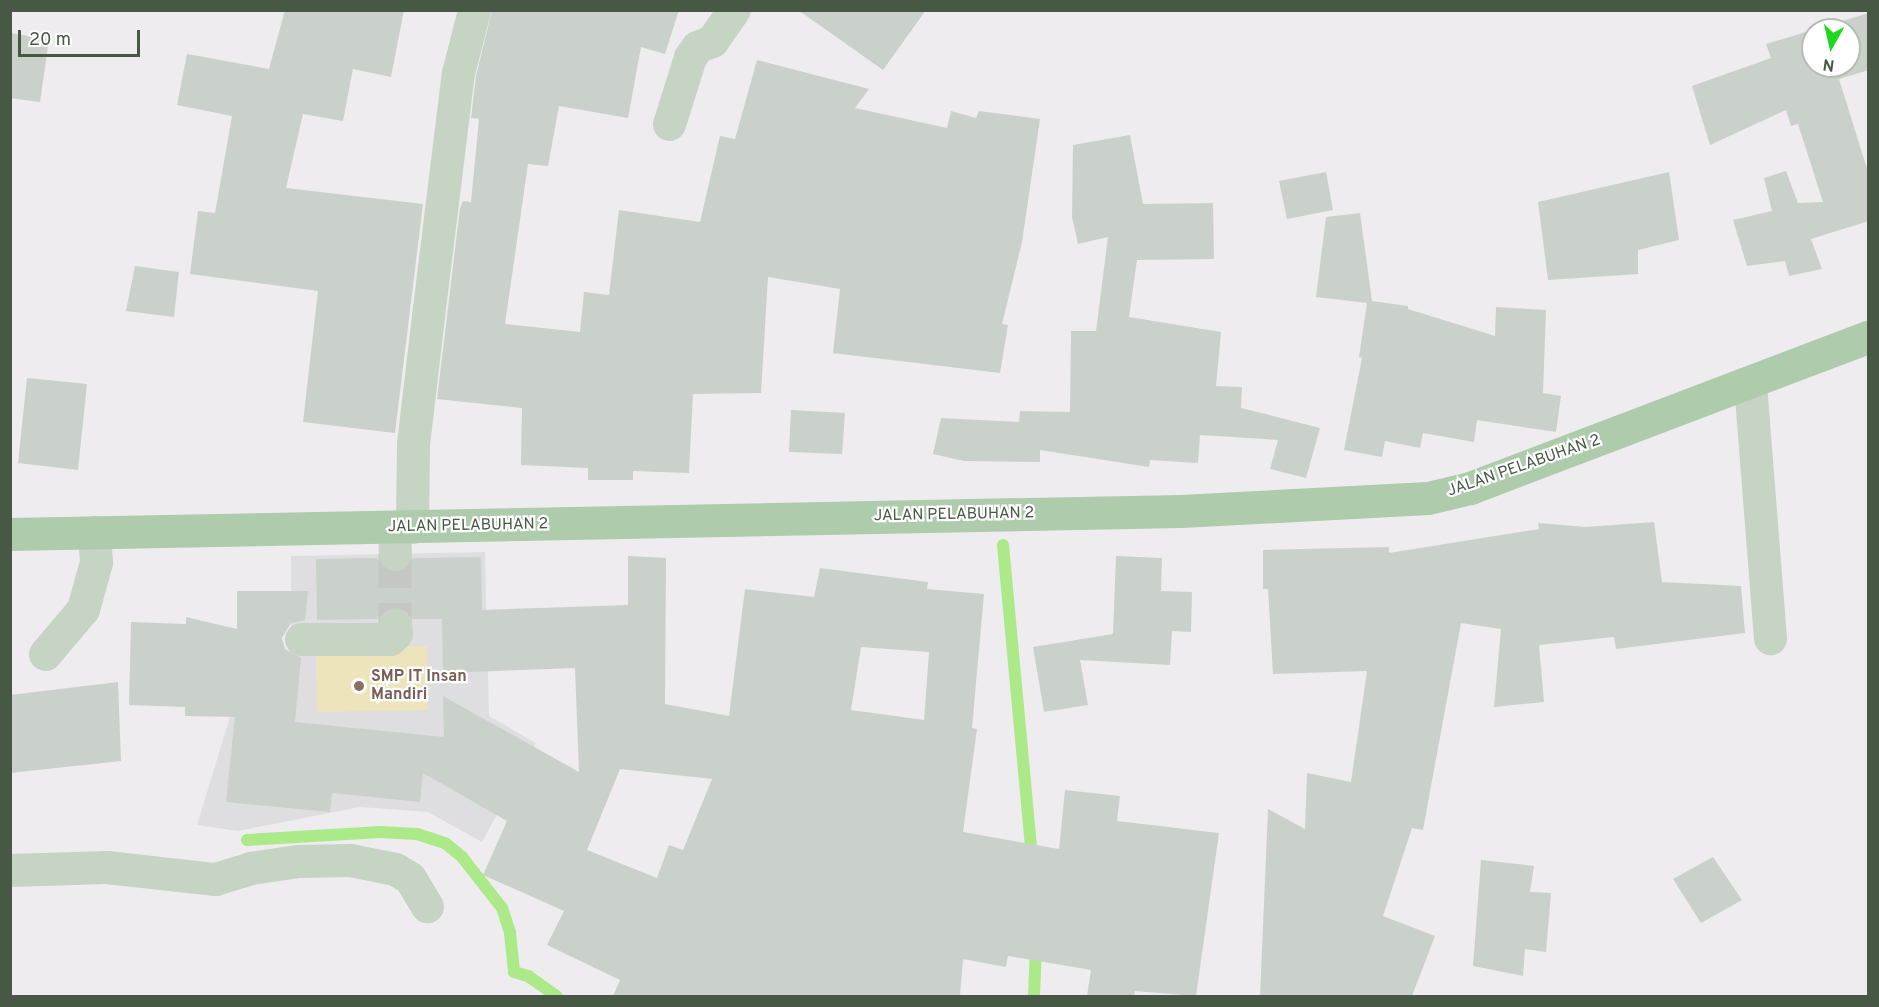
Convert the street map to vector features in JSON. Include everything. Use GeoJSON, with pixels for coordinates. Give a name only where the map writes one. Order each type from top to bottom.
{"type":"FeatureCollection","features":[{"type":"Feature","properties":{"kind":"main road","name":"JALAN PELABUHAN 2"},"geometry":{"type":"LineString","coordinates":[[10,534],[94,532],[400,536],[1181,511],[1428,498],[1470,488],[1750,384],[1869,337]]}},
{"type":"Feature","properties":{"kind":"street"},"geometry":{"type":"LineString","coordinates":[[400,536],[458,73],[474,10]]}},
{"type":"Feature","properties":{"kind":"street"},"geometry":{"type":"LineString","coordinates":[[669,124],[690,57],[697,48],[712,41],[734,10]]}},
{"type":"Feature","properties":{"kind":"street"},"geometry":{"type":"LineString","coordinates":[[1750,384],[1770,638]]}},
{"type":"Feature","properties":{"kind":"street"},"geometry":{"type":"LineString","coordinates":[[45,654],[83,609],[96,562],[94,532]]}},
{"type":"Feature","properties":{"kind":"street"},"geometry":{"type":"LineString","coordinates":[[301,639],[390,639],[396,633],[395,624]]}},
{"type":"Feature","properties":{"kind":"street"},"geometry":{"type":"LineString","coordinates":[[10,870],[106,867],[215,879],[250,868],[298,861],[350,860],[395,869],[410,878],[427,906]]}},
{"type":"Feature","properties":{"kind":"shaded area","name":"SMP IT Insan Mandiri"},"geometry":{"type":"Polygon","coordinates":[[[485,552],[489,716],[536,743],[482,842],[428,812],[360,807],[238,831],[197,825],[230,717],[232,656],[291,656],[291,556],[485,552]]]}},
{"type":"Feature","properties":{"kind":"shaded area"},"geometry":{"type":"Polygon","coordinates":[[[427,646],[428,710],[317,712],[316,648],[427,646]]]}},
{"type":"Feature","properties":{"kind":"building"},"geometry":{"type":"Polygon","coordinates":[[[285,10],[404,10],[391,77],[353,69],[343,121],[303,114],[286,188],[423,204],[395,433],[303,422],[318,291],[190,274],[198,211],[215,213],[232,116],[177,105],[187,54],[269,69],[285,10]]]}},
{"type":"Feature","properties":{"kind":"building"},"geometry":{"type":"Polygon","coordinates":[[[492,10],[679,10],[665,54],[641,47],[628,118],[559,106],[548,166],[528,164],[505,324],[580,332],[584,292],[609,295],[619,210],[700,222],[720,136],[735,139],[757,60],[869,89],[855,108],[947,128],[951,111],[976,118],[979,111],[1040,119],[1022,242],[1002,324],[1008,325],[1000,373],[833,353],[840,289],[768,277],[761,393],[693,394],[689,473],[633,471],[633,480],[588,480],[588,468],[521,465],[522,408],[437,399],[460,208],[463,201],[471,202],[479,119],[471,118],[476,76],[492,10]]]}},
{"type":"Feature","properties":{"kind":"building"},"geometry":{"type":"Polygon","coordinates":[[[798,10],[926,10],[883,70],[798,10]]]}},
{"type":"Feature","properties":{"kind":"building"},"geometry":{"type":"Polygon","coordinates":[[[1869,13],[1869,70],[1861,72],[1861,18],[1852,18],[1869,13]]]}},
{"type":"Feature","properties":{"kind":"building"},"geometry":{"type":"Polygon","coordinates":[[[10,33],[49,39],[40,102],[10,98],[10,33]]]}},
{"type":"Feature","properties":{"kind":"building"},"geometry":{"type":"Polygon","coordinates":[[[1801,33],[1801,78],[1842,78],[1839,79],[1869,175],[1869,221],[1811,239],[1822,269],[1789,276],[1785,261],[1747,266],[1733,220],[1772,211],[1764,178],[1786,171],[1798,203],[1823,202],[1798,124],[1791,126],[1786,110],[1710,145],[1692,86],[1771,58],[1766,44],[1801,33]]]}},
{"type":"Feature","properties":{"kind":"building"},"geometry":{"type":"Polygon","coordinates":[[[1130,135],[1143,204],[1213,203],[1214,259],[1137,260],[1129,317],[1221,332],[1216,386],[1242,387],[1241,408],[1320,428],[1306,478],[1270,469],[1278,440],[1200,435],[1198,463],[1150,460],[1149,467],[1040,450],[1040,462],[964,461],[933,454],[941,418],[1019,422],[1020,411],[1070,412],[1071,331],[1096,331],[1108,237],[1078,244],[1072,217],[1073,145],[1130,135]]]}},
{"type":"Feature","properties":{"kind":"building"},"geometry":{"type":"Polygon","coordinates":[[[1326,172],[1333,210],[1287,219],[1279,181],[1326,172]]]}},
{"type":"Feature","properties":{"kind":"building"},"geometry":{"type":"Polygon","coordinates":[[[1669,172],[1679,240],[1638,250],[1638,274],[1548,280],[1538,202],[1669,172]]]}},
{"type":"Feature","properties":{"kind":"building"},"geometry":{"type":"Polygon","coordinates":[[[1360,213],[1372,301],[1408,306],[1408,309],[1495,336],[1496,307],[1546,310],[1543,393],[1561,396],[1556,432],[1477,420],[1474,442],[1423,433],[1420,448],[1385,441],[1382,457],[1344,450],[1362,358],[1359,357],[1367,303],[1316,297],[1326,217],[1360,213]]]}},
{"type":"Feature","properties":{"kind":"building"},"geometry":{"type":"Polygon","coordinates":[[[135,266],[179,272],[174,317],[126,311],[135,266]]]}},
{"type":"Feature","properties":{"kind":"building"},"geometry":{"type":"Polygon","coordinates":[[[27,378],[87,384],[78,470],[18,463],[27,378]]]}},
{"type":"Feature","properties":{"kind":"building"},"geometry":{"type":"Polygon","coordinates":[[[791,410],[845,413],[842,454],[789,452],[791,410]]]}},
{"type":"Feature","properties":{"kind":"building"},"geometry":{"type":"Polygon","coordinates":[[[1654,522],[1662,582],[1741,586],[1745,633],[1616,649],[1614,637],[1539,645],[1544,702],[1494,707],[1501,629],[1461,623],[1423,830],[1412,828],[1383,916],[1435,936],[1412,996],[1260,996],[1268,809],[1305,829],[1307,773],[1351,782],[1367,671],[1273,674],[1268,589],[1263,589],[1263,550],[1389,547],[1389,553],[1539,529],[1538,523],[1586,527],[1654,522]]]}},
{"type":"Feature","properties":{"kind":"building"},"geometry":{"type":"Polygon","coordinates":[[[628,556],[666,558],[665,704],[729,716],[745,589],[814,597],[820,568],[928,582],[927,589],[984,594],[972,728],[977,729],[963,832],[1059,849],[1065,790],[1120,796],[1117,821],[1219,833],[1196,996],[1135,991],[1134,996],[1087,996],[1091,970],[1008,956],[1006,967],[963,959],[960,996],[613,996],[620,980],[547,945],[564,911],[483,875],[507,821],[423,773],[420,802],[332,793],[330,812],[226,802],[235,717],[185,716],[185,707],[129,705],[131,622],[186,624],[186,617],[237,629],[237,591],[308,591],[305,620],[291,623],[282,638],[285,649],[301,658],[295,722],[444,737],[443,696],[579,772],[575,668],[443,673],[442,619],[413,619],[402,607],[384,609],[377,619],[317,620],[316,559],[377,558],[386,570],[395,573],[405,570],[413,558],[481,557],[482,610],[628,605],[628,556]],[[861,647],[851,710],[924,720],[929,652],[861,647]],[[620,769],[587,850],[657,878],[669,845],[683,850],[712,779],[620,769]]]}},
{"type":"Feature","properties":{"kind":"building"},"geometry":{"type":"Polygon","coordinates":[[[1116,556],[1162,558],[1161,591],[1192,592],[1191,632],[1172,631],[1170,665],[1080,660],[1088,705],[1044,712],[1033,647],[1113,634],[1116,556]]]}},
{"type":"Feature","properties":{"kind":"building"},"geometry":{"type":"Polygon","coordinates":[[[118,682],[121,761],[10,773],[10,695],[118,682]]]}},
{"type":"Feature","properties":{"kind":"building"},"geometry":{"type":"Polygon","coordinates":[[[1713,857],[1742,900],[1701,923],[1673,879],[1713,857]]]}},
{"type":"Feature","properties":{"kind":"building"},"geometry":{"type":"Polygon","coordinates":[[[1481,860],[1534,866],[1530,892],[1551,893],[1546,952],[1525,949],[1523,976],[1473,966],[1481,860]]]}},
{"type":"Feature","properties":{"kind":"waterway"},"geometry":{"type":"LineString","coordinates":[[1003,545],[1032,858]]}},
{"type":"Feature","properties":{"kind":"waterway"},"geometry":{"type":"LineString","coordinates":[[247,840],[381,832],[417,834],[445,843],[462,857],[502,908],[510,933],[514,972],[528,976],[557,996]]}},
{"type":"Feature","properties":{"kind":"waterway"},"geometry":{"type":"LineString","coordinates":[[1034,996],[1036,947]]}},
{"type":"Feature","properties":{"kind":"tunnel"},"geometry":{"type":"LineString","coordinates":[[395,554],[395,624]]}},
{"type":"Feature","properties":{"kind":"place","name":"SMP IT Insan Mandiri"},"geometry":{"type":"Point","coordinates":[359,686]}}]}
